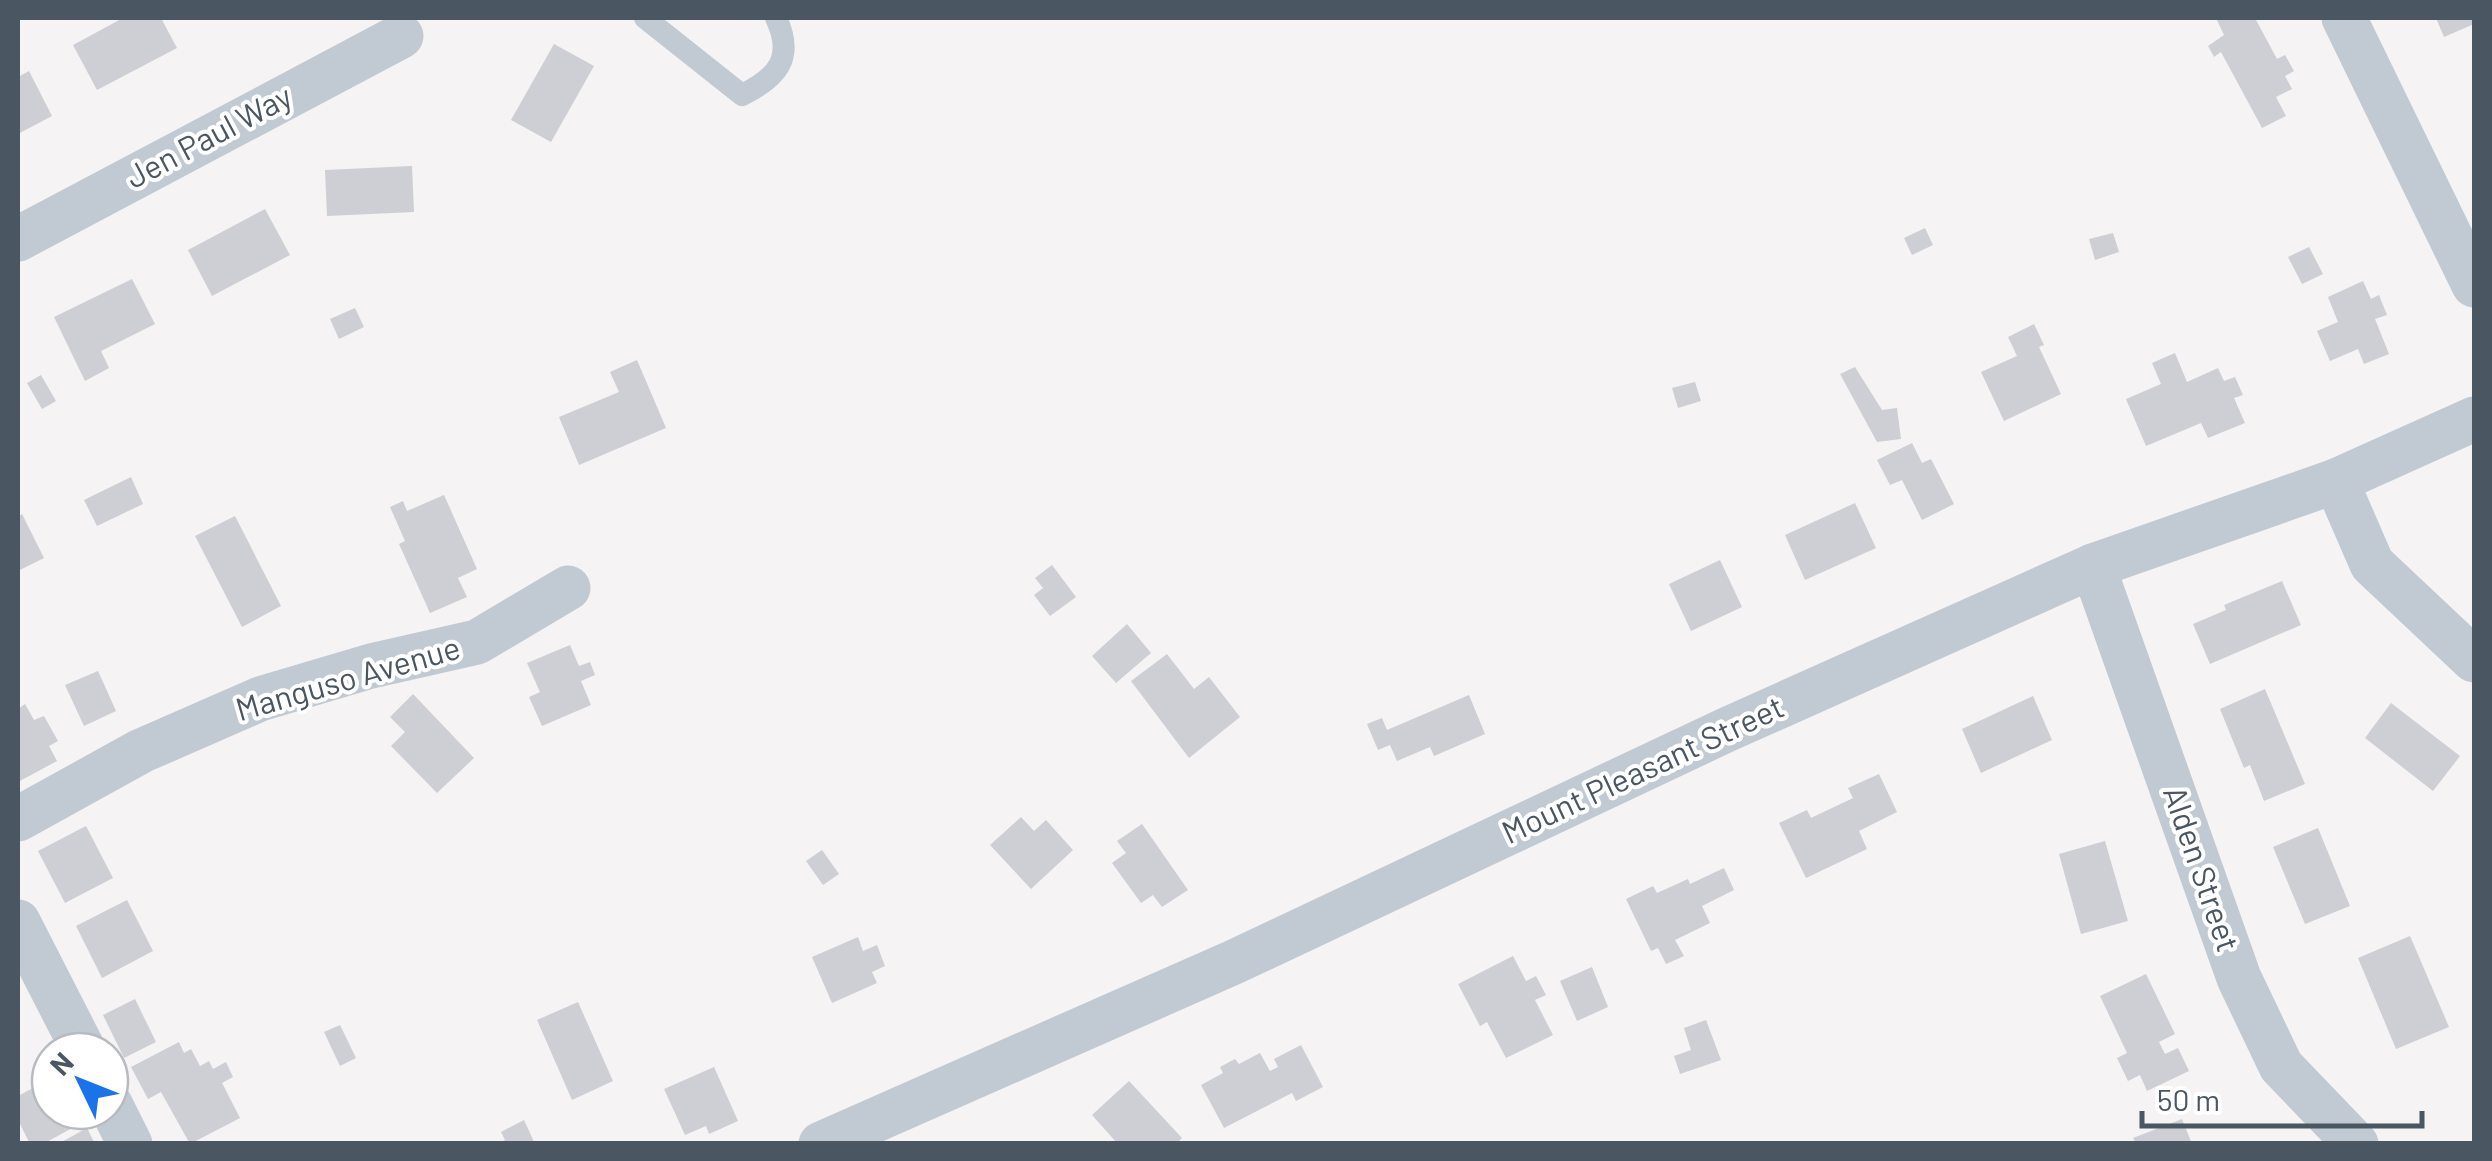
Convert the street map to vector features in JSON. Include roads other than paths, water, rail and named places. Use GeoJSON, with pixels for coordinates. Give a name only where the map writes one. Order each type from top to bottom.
{"type":"FeatureCollection","features":[{"type":"Feature","properties":{"kind":"street"},"geometry":{"type":"LineString","coordinates":[[2344,18],[2474,284]]}},
{"type":"Feature","properties":{"kind":"street","name":"Jen Paul Way"},"geometry":{"type":"LineString","coordinates":[[18,238],[401,36]]}},
{"type":"Feature","properties":{"kind":"street","name":"Mount Pleasant Street"},"geometry":{"type":"LineString","coordinates":[[821,1144],[1234,962],[1726,730],[2092,566],[2336,481],[2474,419]]}},
{"type":"Feature","properties":{"kind":"street"},"geometry":{"type":"LineString","coordinates":[[2336,481],[2372,564],[2474,660]]}},
{"type":"Feature","properties":{"kind":"street","name":"Alden Street"},"geometry":{"type":"LineString","coordinates":[[2092,566],[2239,978],[2282,1066],[2356,1144]]}},
{"type":"Feature","properties":{"kind":"street","name":"Manguso Avenue"},"geometry":{"type":"LineString","coordinates":[[18,818],[141,752],[260,699],[371,666],[478,642],[568,588]]}},
{"type":"Feature","properties":{"kind":"street"},"geometry":{"type":"LineString","coordinates":[[18,922],[74,1031]]}},
{"type":"Feature","properties":{"kind":"lane"},"geometry":{"type":"LineString","coordinates":[[644,18],[742,94],[772,81],[782,60],[776,18]]}}]}
